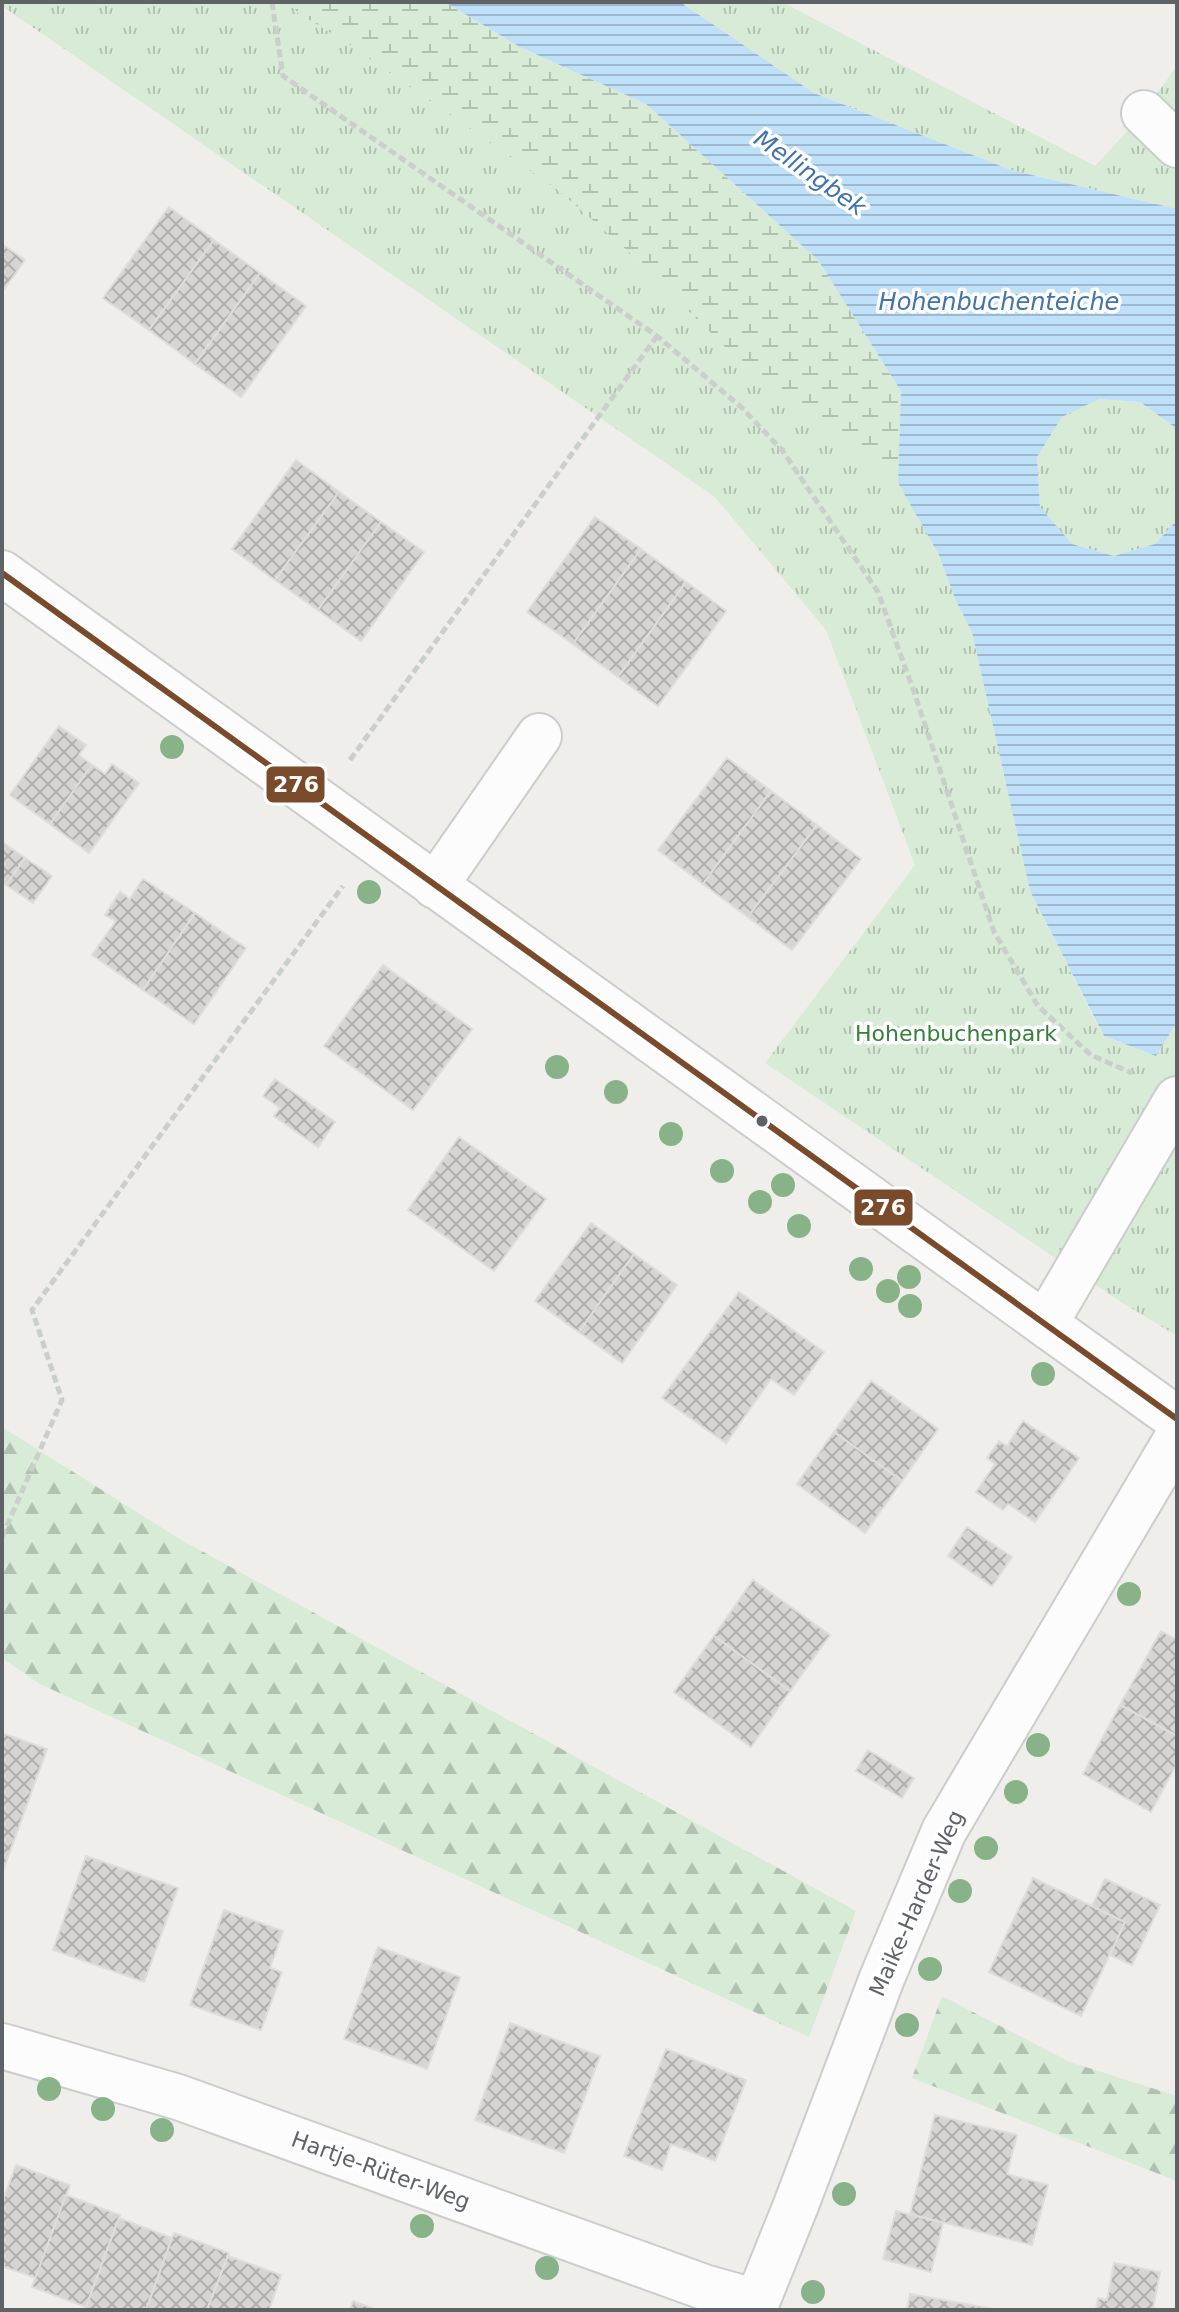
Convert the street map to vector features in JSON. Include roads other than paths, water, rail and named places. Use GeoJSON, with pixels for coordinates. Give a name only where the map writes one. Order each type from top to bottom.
{"type":"FeatureCollection","features":[{"type":"Feature","properties":{"kind":"street"},"geometry":{"type":"LineString","coordinates":[[1144,113],[1177,145]]}},
{"type":"Feature","properties":{"kind":"street"},"geometry":{"type":"LineString","coordinates":[[2,573],[1177,1419]]}},
{"type":"Feature","properties":{"kind":"street"},"geometry":{"type":"LineString","coordinates":[[435,886],[539,736]]}},
{"type":"Feature","properties":{"kind":"street"},"geometry":{"type":"LineString","coordinates":[[1045,1324],[1177,1099]]}},
{"type":"Feature","properties":{"kind":"street","name":"Maike-Harder-Weg"},"geometry":{"type":"LineString","coordinates":[[756,2306],[882,1978],[944,1831],[1177,1438]]}},
{"type":"Feature","properties":{"kind":"street","name":"Hartje-Rüter-Weg"},"geometry":{"type":"LineString","coordinates":[[2,2046],[178,2097],[756,2306]]}},
{"type":"Feature","properties":{"kind":"water","name":"Hohenbuchenteiche"},"geometry":{"type":"Polygon","coordinates":[[[445,2],[680,2],[814,93],[1011,170],[1177,209],[1177,435],[1173,426],[1140,402],[1099,399],[1062,417],[1037,457],[1040,507],[1072,544],[1114,556],[1155,544],[1177,520],[1177,1022],[1156,1056],[1104,1036],[1030,891],[972,632],[956,601],[939,555],[898,483],[901,391],[818,260],[646,104],[520,47],[445,2]]]}},
{"type":"Feature","properties":{"kind":"water label","name":"Mellingbek"},"geometry":{"type":"Point","coordinates":[810,173]}},
{"type":"Feature","properties":{"kind":"park label","name":"Hohenbuchenpark"},"geometry":{"type":"Point","coordinates":[956,1033]}}]}
